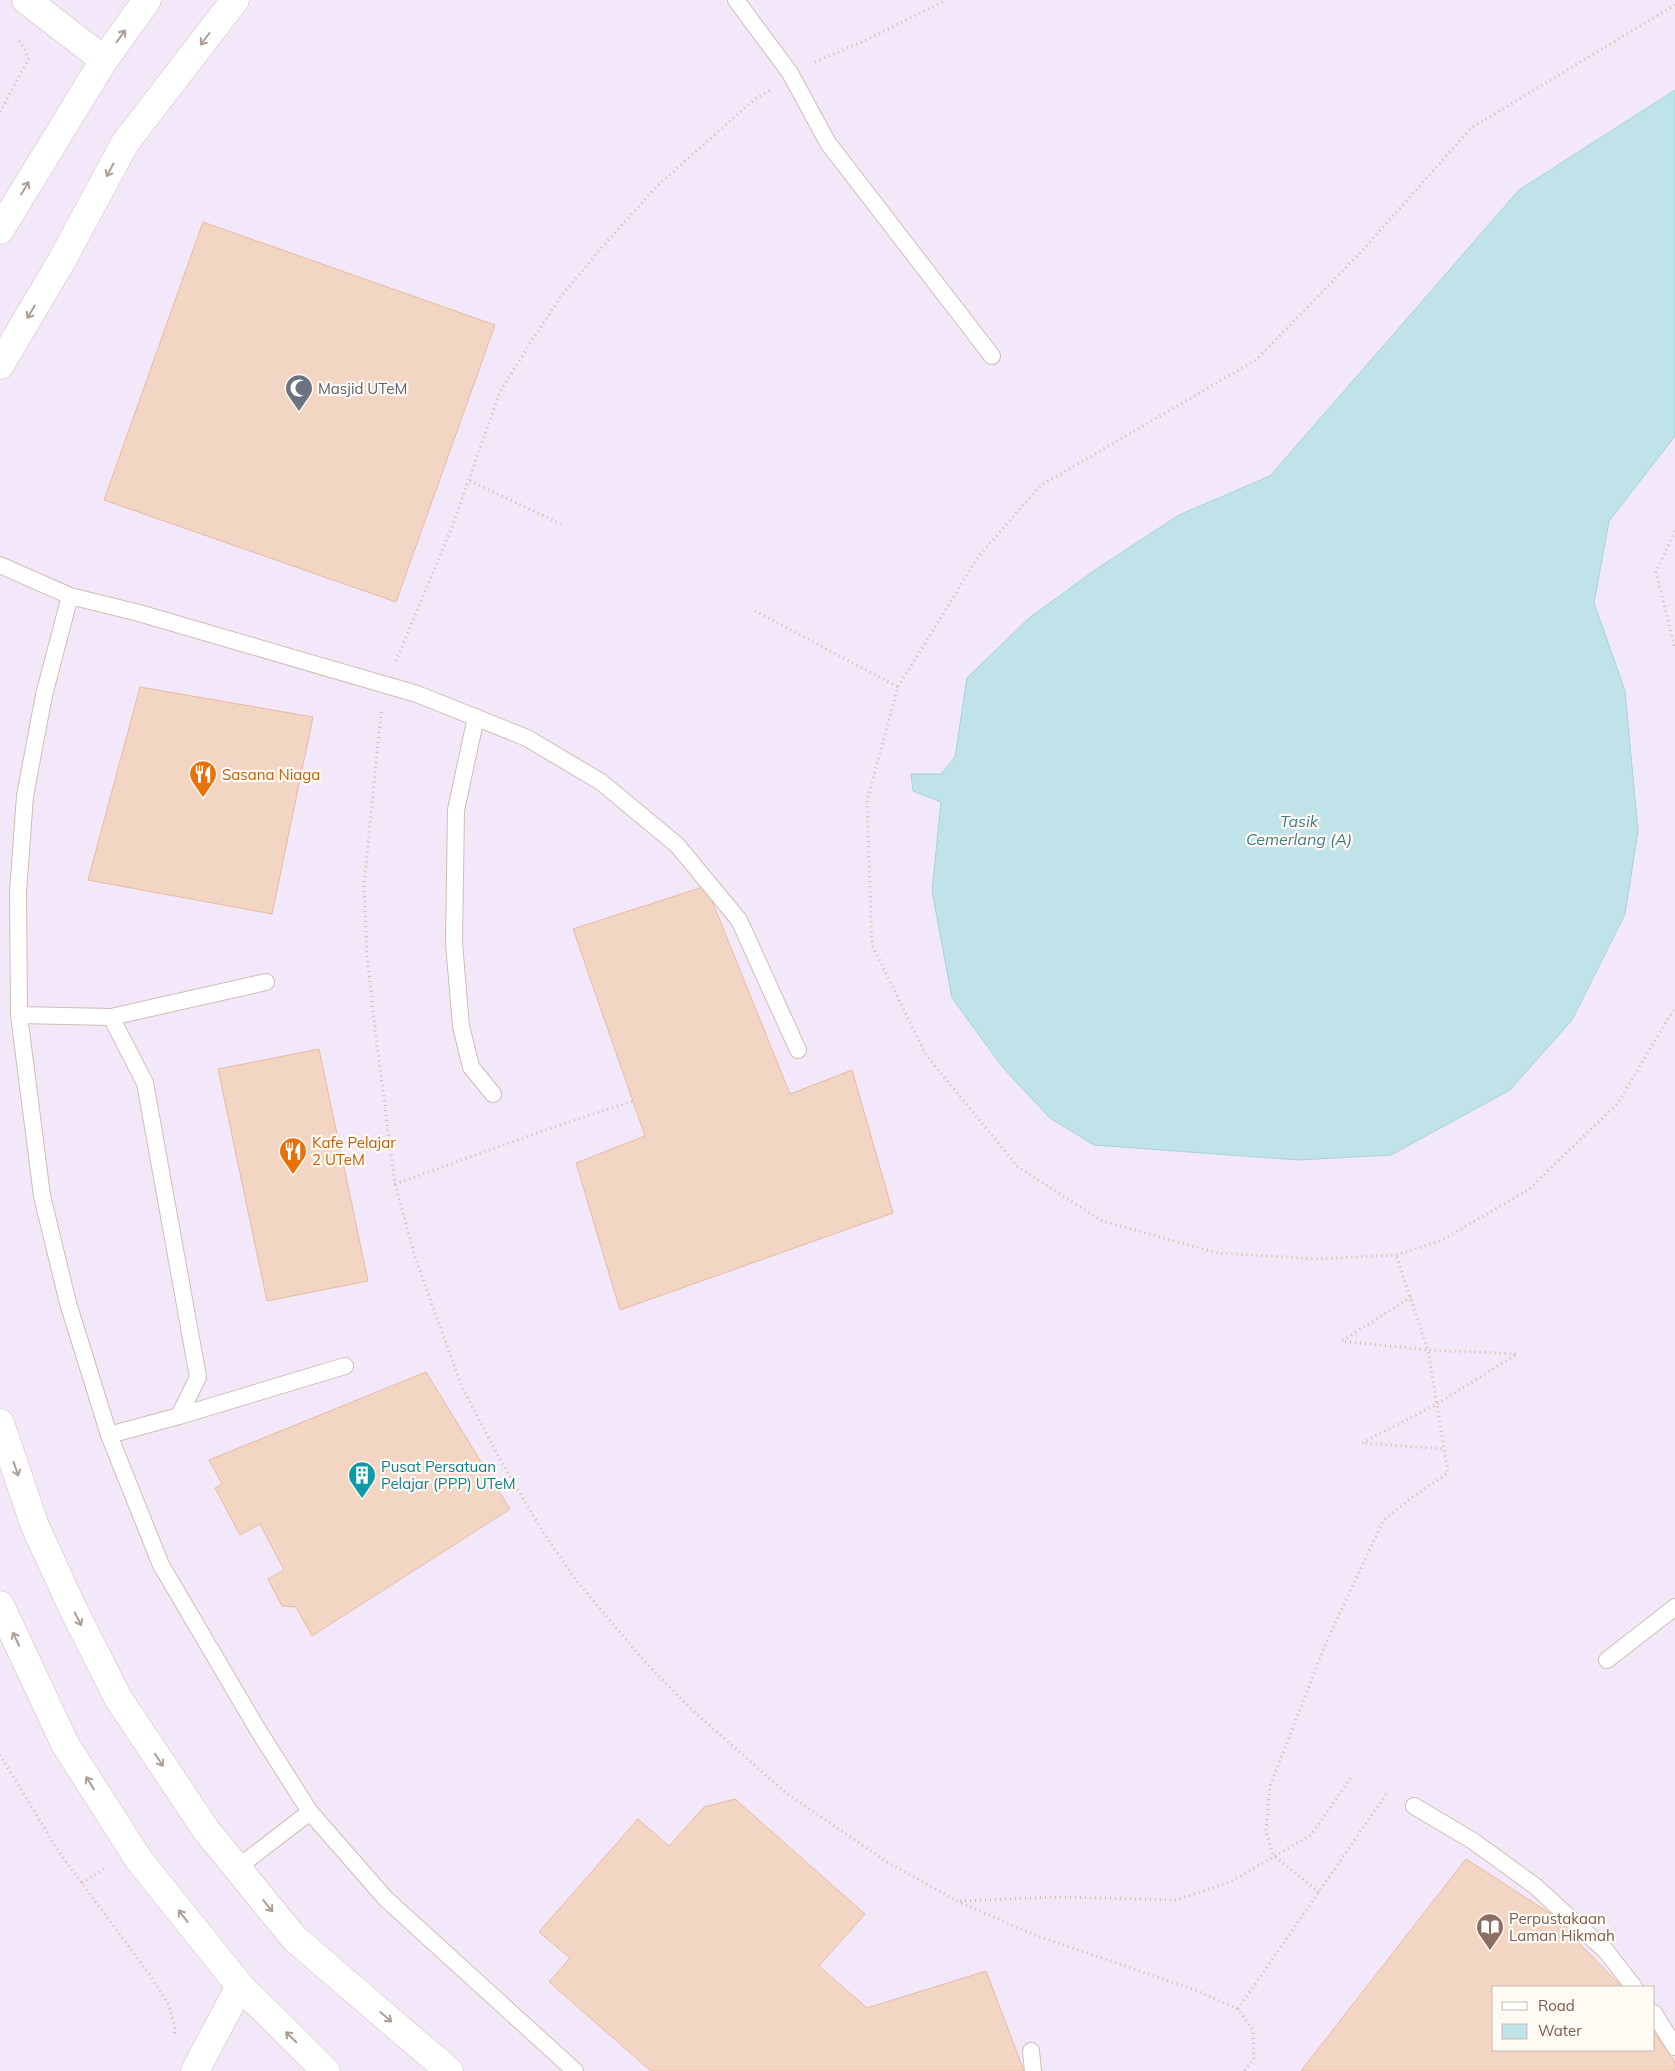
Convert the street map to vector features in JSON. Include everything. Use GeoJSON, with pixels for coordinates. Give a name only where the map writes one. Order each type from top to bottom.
{"type":"FeatureCollection","features":[{"type":"Feature","properties":{"kind":"street"},"geometry":{"type":"LineString","coordinates":[[26,0],[104,60]]}},
{"type":"Feature","properties":{"kind":"street"},"geometry":{"type":"LineString","coordinates":[[0,230],[104,60],[147,0]]}},
{"type":"Feature","properties":{"kind":"street"},"geometry":{"type":"LineString","coordinates":[[0,365],[61,262],[125,143],[235,0]]}},
{"type":"Feature","properties":{"kind":"street"},"geometry":{"type":"LineString","coordinates":[[0,1423],[35,1526],[74,1611],[118,1698],[206,1830],[295,1939],[449,2071]]}},
{"type":"Feature","properties":{"kind":"street"},"geometry":{"type":"LineString","coordinates":[[1,1611],[65,1744],[139,1860],[240,1986],[326,2071]]}},
{"type":"Feature","properties":{"kind":"street"},"geometry":{"type":"LineString","coordinates":[[195,2071],[240,1986]]}},
{"type":"Feature","properties":{"kind":"lane"},"geometry":{"type":"LineString","coordinates":[[736,0],[790,73],[828,143],[992,356]]}},
{"type":"Feature","properties":{"kind":"lane"},"geometry":{"type":"LineString","coordinates":[[0,565],[70,596],[139,613],[417,694],[527,738],[601,782],[677,845],[739,920],[798,1050]]}},
{"type":"Feature","properties":{"kind":"lane"},"geometry":{"type":"LineString","coordinates":[[70,596],[44,695],[25,796],[18,892],[20,1015],[42,1196],[68,1303],[109,1435],[161,1565],[258,1730],[310,1812],[386,1899],[575,2071]]}},
{"type":"Feature","properties":{"kind":"lane"},"geometry":{"type":"LineString","coordinates":[[476,717],[456,810],[454,943],[461,1026],[471,1067],[493,1094]]}},
{"type":"Feature","properties":{"kind":"lane"},"geometry":{"type":"LineString","coordinates":[[20,1015],[111,1017],[266,982]]}},
{"type":"Feature","properties":{"kind":"lane"},"geometry":{"type":"LineString","coordinates":[[111,1017],[145,1083],[198,1377],[179,1416]]}},
{"type":"Feature","properties":{"kind":"lane"},"geometry":{"type":"LineString","coordinates":[[109,1435],[345,1366]]}},
{"type":"Feature","properties":{"kind":"lane"},"geometry":{"type":"LineString","coordinates":[[1607,1660],[1675,1607]]}},
{"type":"Feature","properties":{"kind":"lane"},"geometry":{"type":"LineString","coordinates":[[1414,1806],[1473,1841],[1535,1886],[1606,1951],[1633,1986]]}},
{"type":"Feature","properties":{"kind":"lane"},"geometry":{"type":"LineString","coordinates":[[237,1868],[310,1812]]}},
{"type":"Feature","properties":{"kind":"lane"},"geometry":{"type":"LineString","coordinates":[[1655,2015],[1675,2047]]}},
{"type":"Feature","properties":{"kind":"lane"},"geometry":{"type":"LineString","coordinates":[[1031,2051],[1033,2071]]}},
{"type":"Feature","properties":{"kind":"path"},"geometry":{"type":"LineString","coordinates":[[946,0],[862,42],[790,73],[773,88],[755,99],[657,186],[603,246],[562,295],[500,392],[483,436],[470,481],[399,654],[381,712],[364,886],[367,956],[395,1184],[416,1257],[462,1387],[503,1464],[543,1532],[574,1579],[646,1663],[691,1709],[786,1792],[886,1862],[957,1901],[1032,1934],[1195,1990],[1238,2009],[1253,2030],[1254,2059],[1244,2071]]}},
{"type":"Feature","properties":{"kind":"path"},"geometry":{"type":"LineString","coordinates":[[1675,5],[1471,128],[1360,252],[1256,360],[1040,486],[978,557],[898,687],[867,801],[872,945],[926,1055],[1018,1167],[1102,1221],[1218,1253],[1319,1259],[1396,1255],[1440,1241],[1528,1190],[1618,1102],[1675,1007]]}},
{"type":"Feature","properties":{"kind":"path"},"geometry":{"type":"LineString","coordinates":[[0,112],[28,58],[18,37],[12,32]]}},
{"type":"Feature","properties":{"kind":"path"},"geometry":{"type":"LineString","coordinates":[[470,481],[561,524]]}},
{"type":"Feature","properties":{"kind":"path"},"geometry":{"type":"LineString","coordinates":[[1675,531],[1656,572],[1675,649]]}},
{"type":"Feature","properties":{"kind":"path"},"geometry":{"type":"LineString","coordinates":[[755,611],[898,687]]}},
{"type":"Feature","properties":{"kind":"path"},"geometry":{"type":"LineString","coordinates":[[395,1184],[632,1101]]}},
{"type":"Feature","properties":{"kind":"path"},"geometry":{"type":"LineString","coordinates":[[1319,1892],[1274,1855],[1266,1831],[1270,1786],[1326,1643],[1383,1522],[1411,1498],[1448,1473],[1428,1350],[1396,1255]]}},
{"type":"Feature","properties":{"kind":"path"},"geometry":{"type":"LineString","coordinates":[[1411,1297],[1342,1341],[1428,1350],[1517,1354],[1437,1404],[1362,1443],[1445,1449]]}},
{"type":"Feature","properties":{"kind":"path"},"geometry":{"type":"LineString","coordinates":[[0,1756],[59,1852],[150,1974],[169,2005],[176,2028],[173,2046]]}},
{"type":"Feature","properties":{"kind":"path"},"geometry":{"type":"LineString","coordinates":[[957,1901],[1059,1897],[1176,1900],[1230,1882],[1311,1835],[1352,1776]]}},
{"type":"Feature","properties":{"kind":"path"},"geometry":{"type":"LineString","coordinates":[[1238,2009],[1387,1793]]}},
{"type":"Feature","properties":{"kind":"shaded area"},"geometry":{"type":"Polygon","coordinates":[[[0,0],[1675,0],[1675,2071],[0,2071],[0,0]]]}},
{"type":"Feature","properties":{"kind":"water","name":"Tasik Cemerlang (A)"},"geometry":{"type":"Polygon","coordinates":[[[1675,90],[1675,436],[1609,521],[1594,603],[1625,691],[1638,831],[1625,914],[1572,1020],[1510,1090],[1391,1155],[1298,1160],[1094,1145],[1050,1118],[1004,1069],[952,998],[932,891],[941,802],[913,791],[911,774],[941,774],[955,757],[967,678],[1029,618],[1095,570],[1179,515],[1270,476],[1519,190],[1675,90]]]}},
{"type":"Feature","properties":{"kind":"building","name":"Masjid UTeM"},"geometry":{"type":"Polygon","coordinates":[[[203,222],[495,325],[396,602],[104,500],[203,222]]]}},
{"type":"Feature","properties":{"kind":"building","name":"Sasana Niaga"},"geometry":{"type":"Polygon","coordinates":[[[140,687],[313,717],[272,914],[88,880],[140,687]]]}},
{"type":"Feature","properties":{"kind":"building"},"geometry":{"type":"Polygon","coordinates":[[[706,886],[790,1094],[852,1070],[893,1213],[620,1310],[576,1163],[645,1136],[573,929],[706,886]]]}},
{"type":"Feature","properties":{"kind":"building","name":"Kafe Pelajar 2 UTeM"},"geometry":{"type":"Polygon","coordinates":[[[319,1049],[368,1281],[267,1301],[218,1069],[319,1049]]]}},
{"type":"Feature","properties":{"kind":"building","name":"Pusat Persatuan Pelajar (PPP) UTeM"},"geometry":{"type":"Polygon","coordinates":[[[426,1372],[510,1509],[312,1636],[296,1607],[282,1606],[268,1579],[284,1570],[260,1524],[240,1535],[215,1488],[222,1484],[209,1460],[426,1372]]]}},
{"type":"Feature","properties":{"kind":"building"},"geometry":{"type":"Polygon","coordinates":[[[735,1799],[865,1914],[819,1966],[867,2008],[986,1971],[1024,2071],[651,2071],[549,1982],[570,1958],[539,1932],[638,1819],[669,1846],[704,1807],[735,1799]]]}},
{"type":"Feature","properties":{"kind":"building","name":"Perpustakaan Laman Hikmah"},"geometry":{"type":"Polygon","coordinates":[[[1466,1859],[1551,1914],[1621,1986],[1492,1986],[1492,2051],[1655,2051],[1655,2033],[1675,2062],[1675,2071],[1301,2071],[1466,1859]]]}},
{"type":"Feature","properties":{"kind":"place","name":"Masjid UTeM"},"geometry":{"type":"Point","coordinates":[299,412]}},
{"type":"Feature","properties":{"kind":"place","name":"Sasana Niaga"},"geometry":{"type":"Point","coordinates":[203,798]}},
{"type":"Feature","properties":{"kind":"place","name":"Kafe Pelajar 2 UTeM"},"geometry":{"type":"Point","coordinates":[293,1175]}},
{"type":"Feature","properties":{"kind":"place","name":"Pusat Persatuan Pelajar (PPP) UTeM"},"geometry":{"type":"Point","coordinates":[362,1499]}},
{"type":"Feature","properties":{"kind":"place","name":"Perpustakaan Laman Hikmah"},"geometry":{"type":"Point","coordinates":[1490,1951]}}]}
